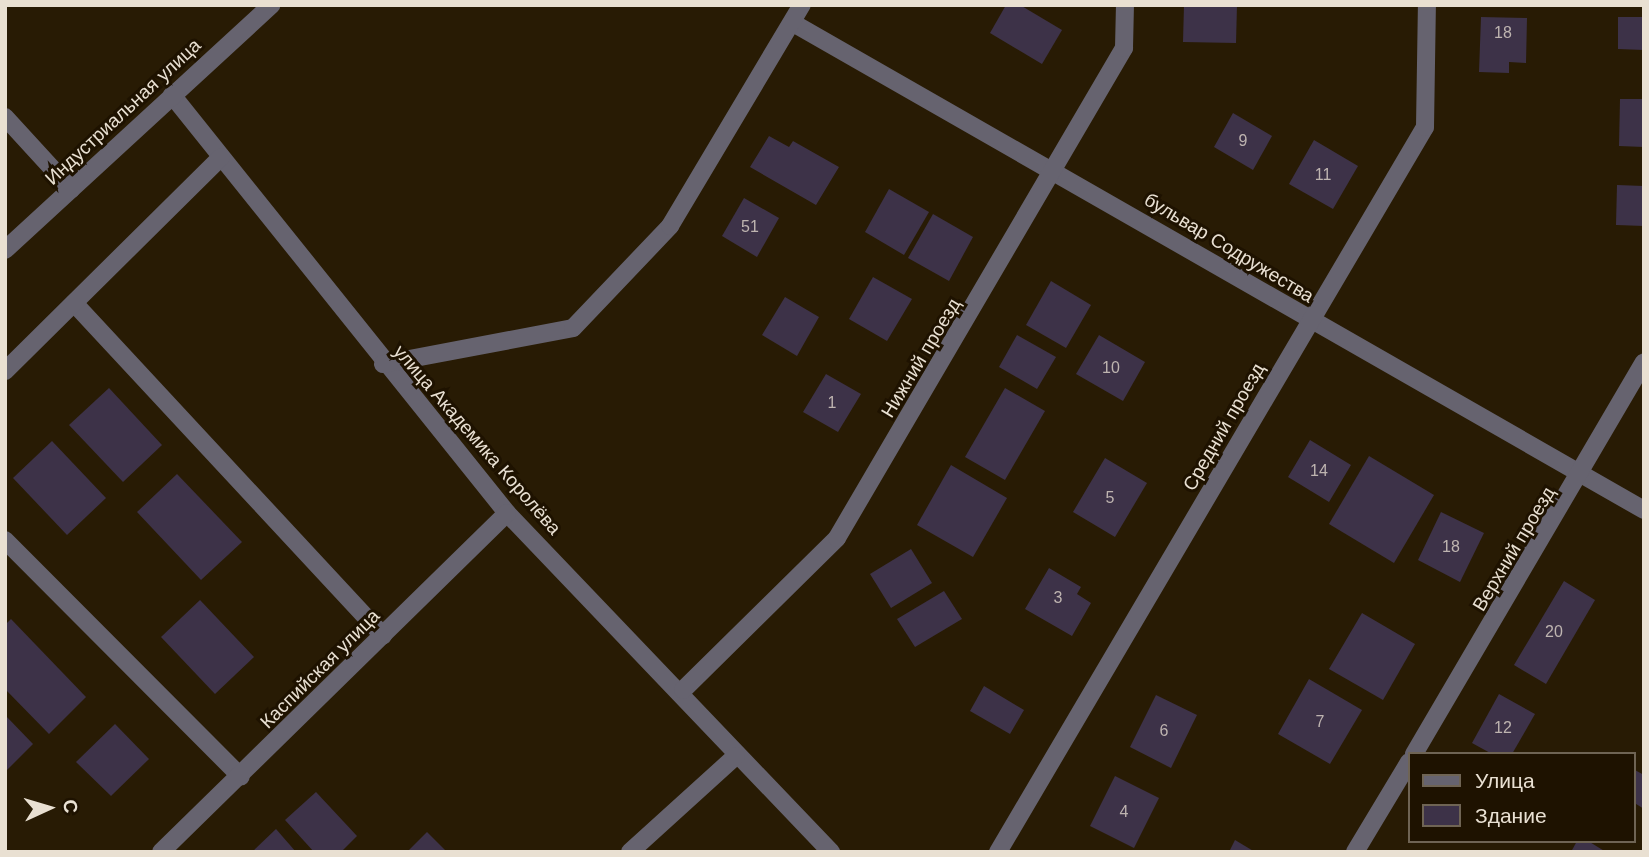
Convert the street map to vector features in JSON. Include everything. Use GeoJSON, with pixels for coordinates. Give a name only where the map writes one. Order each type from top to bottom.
{"type":"FeatureCollection","features":[{"type":"Feature","properties":{"kind":"street","name":"Индустриальная улица"},"geometry":{"type":"LineString","coordinates":[[5,250],[271,5]]}},
{"type":"Feature","properties":{"kind":"street"},"geometry":{"type":"LineString","coordinates":[[383,363],[573,328],[670,226],[802,5]]}},
{"type":"Feature","properties":{"kind":"street","name":"Нижний проезд"},"geometry":{"type":"LineString","coordinates":[[683,690],[837,538],[1058,171],[1124,48],[1125,5]]}},
{"type":"Feature","properties":{"kind":"street","name":"Средний проезд"},"geometry":{"type":"LineString","coordinates":[[998,852],[1424,128],[1427,5]]}},
{"type":"Feature","properties":{"kind":"street","name":"бульвар Содружества"},"geometry":{"type":"LineString","coordinates":[[793,23],[1058,171],[1310,321],[1644,510]]}},
{"type":"Feature","properties":{"kind":"street","name":"улица Академика Королёва"},"geometry":{"type":"LineString","coordinates":[[172,95],[383,363],[507,513],[683,690],[736,756],[831,852]]}},
{"type":"Feature","properties":{"kind":"street"},"geometry":{"type":"LineString","coordinates":[[5,117],[71,188]]}},
{"type":"Feature","properties":{"kind":"street"},"geometry":{"type":"LineString","coordinates":[[5,371],[221,157]]}},
{"type":"Feature","properties":{"kind":"street"},"geometry":{"type":"LineString","coordinates":[[74,303],[383,636]]}},
{"type":"Feature","properties":{"kind":"street","name":"Верхний проезд"},"geometry":{"type":"LineString","coordinates":[[1415,752],[1583,475],[1644,362]]}},
{"type":"Feature","properties":{"kind":"street","name":"Каспийская улица"},"geometry":{"type":"LineString","coordinates":[[160,852],[241,777],[507,513]]}},
{"type":"Feature","properties":{"kind":"street"},"geometry":{"type":"LineString","coordinates":[[5,540],[241,777]]}},
{"type":"Feature","properties":{"kind":"street"},"geometry":{"type":"LineString","coordinates":[[630,852],[736,756]]}},
{"type":"Feature","properties":{"kind":"street"},"geometry":{"type":"LineString","coordinates":[[1355,852],[1408,764]]}},
{"type":"Feature","properties":{"kind":"building"},"geometry":{"type":"Polygon","coordinates":[[[1006,5],[1020,5],[1062,30],[1042,64],[990,33],[1006,5]]]}},
{"type":"Feature","properties":{"kind":"building"},"geometry":{"type":"Polygon","coordinates":[[[1184,5],[1237,5],[1236,43],[1183,42],[1184,5]]]}},
{"type":"Feature","properties":{"kind":"building"},"geometry":{"type":"Polygon","coordinates":[[[1481,17],[1527,18],[1526,63],[1509,62],[1509,73],[1479,72],[1481,17]]]}},
{"type":"Feature","properties":{"kind":"building"},"geometry":{"type":"Polygon","coordinates":[[[1618,17],[1644,17],[1644,50],[1618,49],[1618,17]]]}},
{"type":"Feature","properties":{"kind":"building"},"geometry":{"type":"Polygon","coordinates":[[[1620,99],[1644,99],[1644,147],[1619,146],[1620,99]]]}},
{"type":"Feature","properties":{"kind":"building"},"geometry":{"type":"Polygon","coordinates":[[[1233,113],[1272,136],[1253,170],[1214,147],[1233,113]]]}},
{"type":"Feature","properties":{"kind":"building"},"geometry":{"type":"Polygon","coordinates":[[[769,136],[789,147],[793,141],[839,167],[816,205],[750,167],[769,136]]]}},
{"type":"Feature","properties":{"kind":"building"},"geometry":{"type":"Polygon","coordinates":[[[1314,140],[1358,166],[1333,209],[1289,184],[1314,140]]]}},
{"type":"Feature","properties":{"kind":"building"},"geometry":{"type":"Polygon","coordinates":[[[1617,185],[1644,186],[1644,226],[1616,225],[1617,185]]]}},
{"type":"Feature","properties":{"kind":"building"},"geometry":{"type":"Polygon","coordinates":[[[889,189],[929,212],[904,255],[865,232],[889,189]]]}},
{"type":"Feature","properties":{"kind":"building"},"geometry":{"type":"Polygon","coordinates":[[[744,198],[779,218],[757,257],[722,236],[744,198]]]}},
{"type":"Feature","properties":{"kind":"building"},"geometry":{"type":"Polygon","coordinates":[[[933,214],[973,237],[949,281],[908,258],[933,214]]]}},
{"type":"Feature","properties":{"kind":"building"},"geometry":{"type":"Polygon","coordinates":[[[873,277],[912,299],[887,341],[849,319],[873,277]]]}},
{"type":"Feature","properties":{"kind":"building"},"geometry":{"type":"Polygon","coordinates":[[[1051,281],[1091,305],[1066,348],[1026,325],[1051,281]]]}},
{"type":"Feature","properties":{"kind":"building"},"geometry":{"type":"Polygon","coordinates":[[[785,297],[819,317],[797,356],[762,335],[785,297]]]}},
{"type":"Feature","properties":{"kind":"building"},"geometry":{"type":"Polygon","coordinates":[[[1017,335],[1056,357],[1037,389],[999,367],[1017,335]]]}},
{"type":"Feature","properties":{"kind":"building"},"geometry":{"type":"Polygon","coordinates":[[[1099,335],[1145,362],[1123,401],[1076,374],[1099,335]]]}},
{"type":"Feature","properties":{"kind":"building"},"geometry":{"type":"Polygon","coordinates":[[[826,374],[861,394],[838,432],[803,412],[826,374]]]}},
{"type":"Feature","properties":{"kind":"building"},"geometry":{"type":"Polygon","coordinates":[[[109,388],[162,445],[123,482],[69,425],[109,388]]]}},
{"type":"Feature","properties":{"kind":"building"},"geometry":{"type":"Polygon","coordinates":[[[1005,388],[1045,411],[1005,480],[965,457],[1005,388]]]}},
{"type":"Feature","properties":{"kind":"building"},"geometry":{"type":"Polygon","coordinates":[[[1310,440],[1351,465],[1329,502],[1288,477],[1310,440]]]}},
{"type":"Feature","properties":{"kind":"building"},"geometry":{"type":"Polygon","coordinates":[[[52,441],[106,498],[67,535],[13,478],[52,441]]]}},
{"type":"Feature","properties":{"kind":"building"},"geometry":{"type":"Polygon","coordinates":[[[1369,456],[1434,495],[1394,563],[1329,524],[1369,456]]]}},
{"type":"Feature","properties":{"kind":"building"},"geometry":{"type":"Polygon","coordinates":[[[1105,458],[1147,483],[1115,537],[1073,512],[1105,458]]]}},
{"type":"Feature","properties":{"kind":"building"},"geometry":{"type":"Polygon","coordinates":[[[951,465],[1007,498],[973,557],[917,525],[951,465]]]}},
{"type":"Feature","properties":{"kind":"building"},"geometry":{"type":"Polygon","coordinates":[[[177,474],[242,542],[201,580],[137,512],[177,474]]]}},
{"type":"Feature","properties":{"kind":"building"},"geometry":{"type":"Polygon","coordinates":[[[1441,512],[1484,533],[1460,582],[1418,560],[1441,512]]]}},
{"type":"Feature","properties":{"kind":"building"},"geometry":{"type":"Polygon","coordinates":[[[911,549],[932,583],[891,608],[870,574],[911,549]]]}},
{"type":"Feature","properties":{"kind":"building"},"geometry":{"type":"Polygon","coordinates":[[[1049,568],[1081,587],[1077,594],[1091,603],[1072,636],[1025,609],[1049,568]]]}},
{"type":"Feature","properties":{"kind":"building"},"geometry":{"type":"Polygon","coordinates":[[[1564,581],[1595,600],[1546,684],[1514,665],[1564,581]]]}},
{"type":"Feature","properties":{"kind":"building"},"geometry":{"type":"Polygon","coordinates":[[[944,591],[962,619],[915,647],[897,619],[944,591]]]}},
{"type":"Feature","properties":{"kind":"building"},"geometry":{"type":"Polygon","coordinates":[[[200,600],[254,657],[215,694],[161,637],[200,600]]]}},
{"type":"Feature","properties":{"kind":"building"},"geometry":{"type":"Polygon","coordinates":[[[1362,613],[1415,644],[1383,700],[1329,669],[1362,613]]]}},
{"type":"Feature","properties":{"kind":"building"},"geometry":{"type":"Polygon","coordinates":[[[11,619],[86,697],[49,734],[5,689],[5,625],[11,619]]]}},
{"type":"Feature","properties":{"kind":"building"},"geometry":{"type":"Polygon","coordinates":[[[1309,679],[1362,710],[1330,764],[1278,734],[1309,679]]]}},
{"type":"Feature","properties":{"kind":"building"},"geometry":{"type":"Polygon","coordinates":[[[984,686],[1024,710],[1010,734],[970,711],[984,686]]]}},
{"type":"Feature","properties":{"kind":"building"},"geometry":{"type":"Polygon","coordinates":[[[1499,694],[1535,714],[1513,752],[1488,752],[1472,743],[1499,694]]]}},
{"type":"Feature","properties":{"kind":"building"},"geometry":{"type":"Polygon","coordinates":[[[1156,695],[1197,715],[1171,768],[1130,747],[1156,695]]]}},
{"type":"Feature","properties":{"kind":"building"},"geometry":{"type":"Polygon","coordinates":[[[5,715],[33,744],[5,772],[5,715]]]}},
{"type":"Feature","properties":{"kind":"building"},"geometry":{"type":"Polygon","coordinates":[[[115,724],[149,759],[111,796],[76,762],[115,724]]]}},
{"type":"Feature","properties":{"kind":"building"},"geometry":{"type":"Polygon","coordinates":[[[1635,770],[1644,775],[1644,809],[1635,803],[1635,770]]]}},
{"type":"Feature","properties":{"kind":"building"},"geometry":{"type":"Polygon","coordinates":[[[1115,776],[1159,798],[1134,848],[1090,826],[1115,776]]]}},
{"type":"Feature","properties":{"kind":"building"},"geometry":{"type":"Polygon","coordinates":[[[316,792],[357,836],[341,852],[314,852],[285,820],[316,792]]]}},
{"type":"Feature","properties":{"kind":"building"},"geometry":{"type":"Polygon","coordinates":[[[276,829],[296,852],[252,852],[276,829]]]}},
{"type":"Feature","properties":{"kind":"building"},"geometry":{"type":"Polygon","coordinates":[[[427,832],[447,852],[407,852],[427,832]]]}},
{"type":"Feature","properties":{"kind":"building"},"geometry":{"type":"Polygon","coordinates":[[[1235,840],[1255,852],[1229,852],[1235,840]]]}},
{"type":"Feature","properties":{"kind":"building"},"geometry":{"type":"Polygon","coordinates":[[[1576,843],[1591,843],[1606,852],[1571,852],[1576,843]]]}}]}
